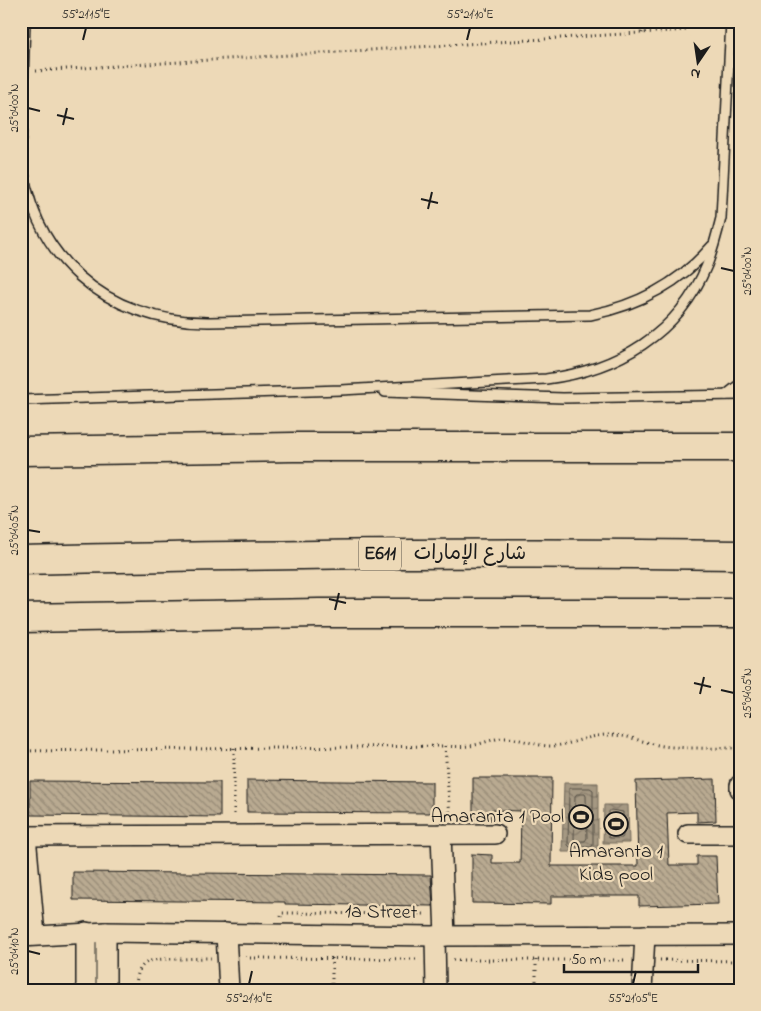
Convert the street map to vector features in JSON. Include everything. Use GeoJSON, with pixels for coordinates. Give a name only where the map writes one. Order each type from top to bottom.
{"type":"FeatureCollection","features":[{"type":"Feature","properties":{"kind":"highway"},"geometry":{"type":"LineString","coordinates":[[21,451],[323,447],[740,447]]}},
{"type":"Feature","properties":{"kind":"highway","name":"شارع الإمارات"},"geometry":{"type":"LineString","coordinates":[[21,560],[225,556],[740,554]]}},
{"type":"Feature","properties":{"kind":"highway"},"geometry":{"type":"LineString","coordinates":[[21,618],[319,613],[740,613]]}},
{"type":"Feature","properties":{"kind":"street"},"geometry":{"type":"LineString","coordinates":[[740,785],[740,790]]}},
{"type":"Feature","properties":{"kind":"street"},"geometry":{"type":"LineString","coordinates":[[436,990],[446,834]]}},
{"type":"Feature","properties":{"kind":"street"},"geometry":{"type":"LineString","coordinates":[[28,936],[24,836],[495,834]]}},
{"type":"Feature","properties":{"kind":"street"},"geometry":{"type":"LineString","coordinates":[[688,834],[740,834]]}},
{"type":"Feature","properties":{"kind":"street"},"geometry":{"type":"LineString","coordinates":[[86,932],[86,990]]}},
{"type":"Feature","properties":{"kind":"street","name":"1a Street"},"geometry":{"type":"LineString","coordinates":[[28,936],[86,932],[440,936],[740,935]]}},
{"type":"Feature","properties":{"kind":"street"},"geometry":{"type":"LineString","coordinates":[[106,932],[106,990]]}},
{"type":"Feature","properties":{"kind":"street"},"geometry":{"type":"LineString","coordinates":[[226,934],[229,990]]}},
{"type":"Feature","properties":{"kind":"street"},"geometry":{"type":"LineString","coordinates":[[642,990],[645,935]]}},
{"type":"Feature","properties":{"kind":"lane"},"geometry":{"type":"LineString","coordinates":[[21,143],[25,21]]}},
{"type":"Feature","properties":{"kind":"lane"},"geometry":{"type":"LineString","coordinates":[[21,400],[341,390],[546,379],[572,375],[620,358],[642,345],[662,329],[680,310],[695,289],[707,267],[721,218],[731,21]]}},
{"type":"Feature","properties":{"kind":"lane"},"geometry":{"type":"LineString","coordinates":[[21,150],[24,175],[31,203],[38,221],[58,254],[85,281],[108,298],[134,310],[171,320],[219,322],[590,315],[631,304],[656,292],[686,272],[715,242]]}},
{"type":"Feature","properties":{"kind":"lane"},"geometry":{"type":"LineString","coordinates":[[726,395],[740,384]]}},
{"type":"Feature","properties":{"kind":"lane"},"geometry":{"type":"LineString","coordinates":[[341,390],[544,398],[740,396]]}},
{"type":"Feature","properties":{"kind":"path"},"geometry":{"type":"LineString","coordinates":[[642,33],[647,21]]}},
{"type":"Feature","properties":{"kind":"path"},"geometry":{"type":"LineString","coordinates":[[23,72],[687,30]]}},
{"type":"Feature","properties":{"kind":"path"},"geometry":{"type":"LineString","coordinates":[[24,836],[21,751],[468,746],[495,738],[552,746],[588,737],[612,734],[664,746],[740,748]]}},
{"type":"Feature","properties":{"kind":"path"},"geometry":{"type":"LineString","coordinates":[[445,746],[446,834]]}},
{"type":"Feature","properties":{"kind":"path"},"geometry":{"type":"LineString","coordinates":[[234,748],[234,835]]}},
{"type":"Feature","properties":{"kind":"path"},"geometry":{"type":"LineString","coordinates":[[332,958],[332,990]]}},
{"type":"Feature","properties":{"kind":"path"},"geometry":{"type":"LineString","coordinates":[[536,960],[536,990]]}},
{"type":"Feature","properties":{"kind":"water","name":"Amaranta 1 Pool"},"geometry":{"type":"Polygon","coordinates":[[[564,783],[598,783],[598,852],[562,852],[564,783]]]}},
{"type":"Feature","properties":{"kind":"water","name":"Amaranta 1 Kids pool"},"geometry":{"type":"Polygon","coordinates":[[[604,805],[628,805],[629,843],[603,843],[604,805]]]}},
{"type":"Feature","properties":{"kind":"building"},"geometry":{"type":"Polygon","coordinates":[[[473,778],[552,778],[551,866],[638,866],[636,781],[715,779],[716,821],[697,822],[697,812],[667,813],[669,865],[697,865],[697,856],[716,856],[718,904],[639,906],[639,896],[551,896],[551,904],[472,903],[472,854],[492,855],[492,863],[520,863],[521,811],[491,810],[491,820],[473,819],[473,778]]]}},
{"type":"Feature","properties":{"kind":"building"},"geometry":{"type":"Polygon","coordinates":[[[247,780],[432,782],[432,813],[247,812],[247,780]]]}},
{"type":"Feature","properties":{"kind":"building"},"geometry":{"type":"Polygon","coordinates":[[[30,781],[220,782],[220,817],[30,815],[30,781]]]}},
{"type":"Feature","properties":{"kind":"building"},"geometry":{"type":"Polygon","coordinates":[[[73,872],[431,875],[433,906],[285,904],[285,902],[73,900],[73,872]]]}},
{"type":"Feature","properties":{"kind":"place","name":"Amaranta 1 Pool"},"geometry":{"type":"Point","coordinates":[581,817]}},
{"type":"Feature","properties":{"kind":"place","name":"Amaranta 1 Kids pool"},"geometry":{"type":"Point","coordinates":[616,824]}}]}
